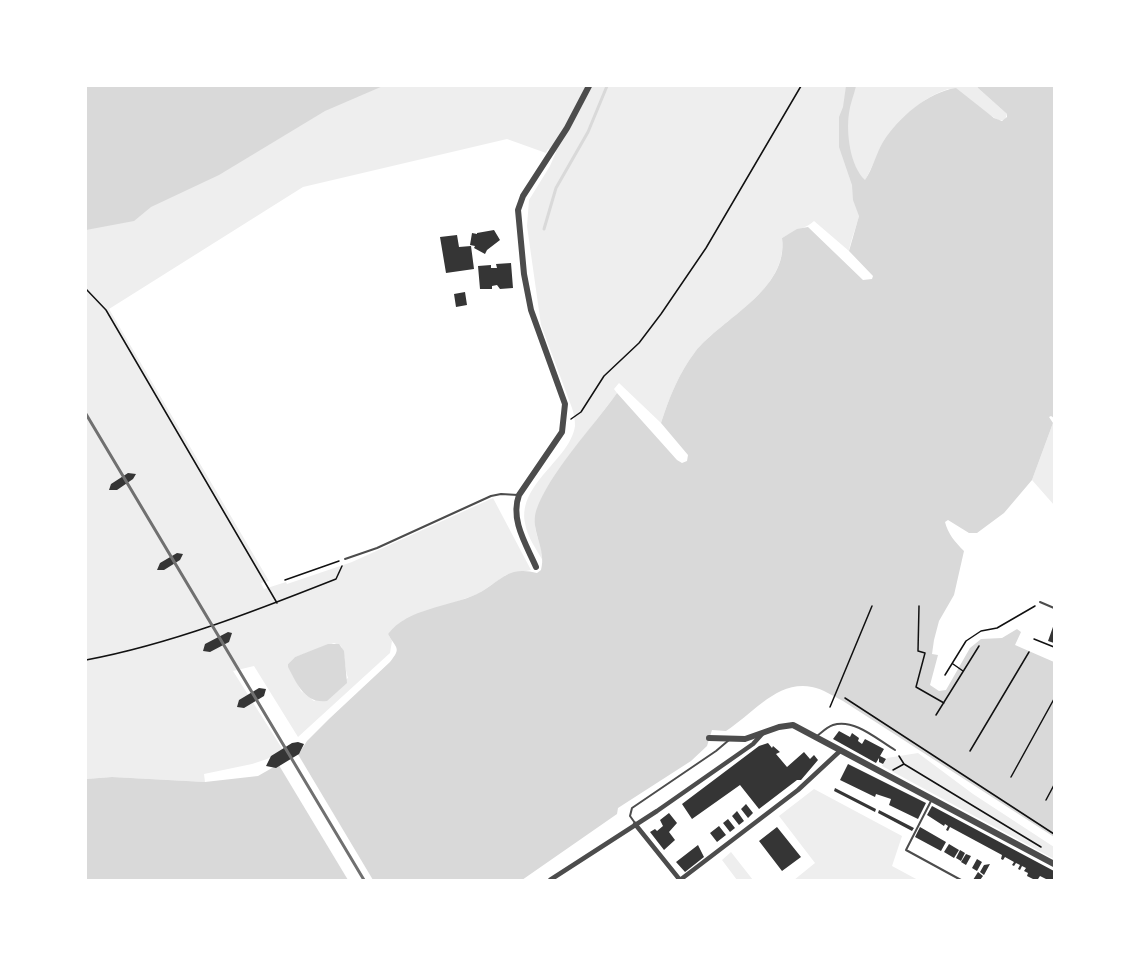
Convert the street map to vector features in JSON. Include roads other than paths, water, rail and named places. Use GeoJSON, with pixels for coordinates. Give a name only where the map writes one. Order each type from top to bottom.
{"type":"FeatureCollection","features":[{"type":"Feature","properties":{"kind":"street"},"geometry":{"type":"LineString","coordinates":[[536,567],[517,522],[516,504],[519,495],[562,432],[565,404],[531,310],[524,274],[518,210],[523,196],[567,128],[589,86]]}},
{"type":"Feature","properties":{"kind":"street"},"geometry":{"type":"LineString","coordinates":[[709,738],[745,739],[778,727],[793,725],[1054,864]]}},
{"type":"Feature","properties":{"kind":"street"},"geometry":{"type":"LineString","coordinates":[[550,880],[657,811],[753,744],[762,734]]}},
{"type":"Feature","properties":{"kind":"street"},"geometry":{"type":"LineString","coordinates":[[635,824],[680,880],[798,790],[840,751]]}},
{"type":"Feature","properties":{"kind":"lane"},"geometry":{"type":"LineString","coordinates":[[345,559],[387,544],[491,496],[519,495]]}},
{"type":"Feature","properties":{"kind":"lane"},"geometry":{"type":"LineString","coordinates":[[1040,602],[1054,608]]}},
{"type":"Feature","properties":{"kind":"lane"},"geometry":{"type":"LineString","coordinates":[[814,738],[830,726],[844,724],[857,727],[895,750]]}},
{"type":"Feature","properties":{"kind":"lane"},"geometry":{"type":"LineString","coordinates":[[635,824],[630,816],[633,808],[729,740]]}},
{"type":"Feature","properties":{"kind":"lane"},"geometry":{"type":"LineString","coordinates":[[932,799],[906,850],[961,880]]}},
{"type":"Feature","properties":{"kind":"waterway"},"geometry":{"type":"LineString","coordinates":[[544,229],[556,188],[588,132],[607,86]]}},
{"type":"Feature","properties":{"kind":"railway"},"geometry":{"type":"LineString","coordinates":[[86,414],[364,880]]}}]}
